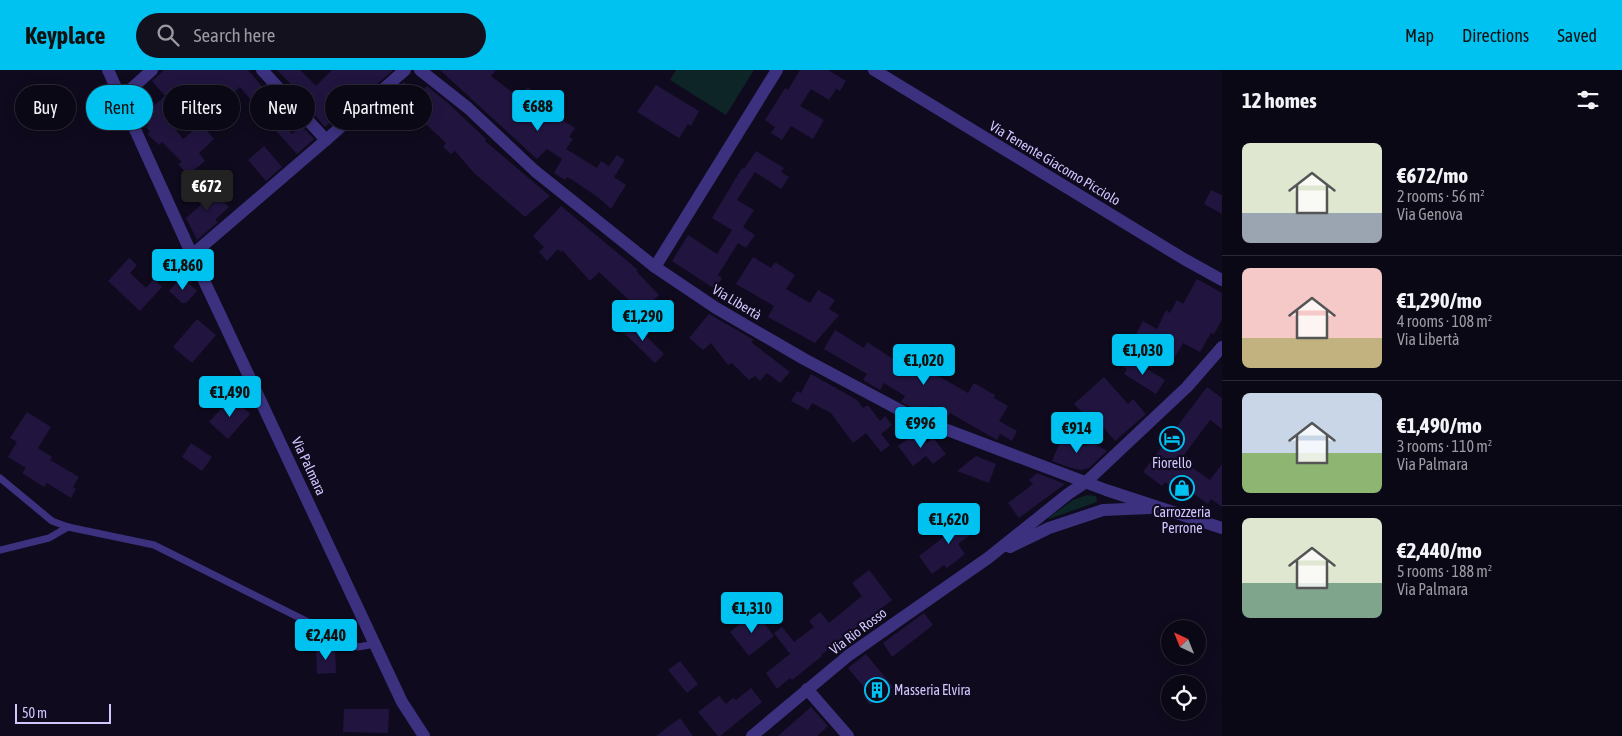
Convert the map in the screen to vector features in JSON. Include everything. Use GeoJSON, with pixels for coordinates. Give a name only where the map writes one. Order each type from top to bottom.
{"type":"FeatureCollection","features":[{"type":"Feature","properties":{"kind":"street","name":"Via Palmara"},"geometry":{"type":"LineString","coordinates":[[108,70],[115,85]]}},
{"type":"Feature","properties":{"kind":"street"},"geometry":{"type":"LineString","coordinates":[[135,85],[152,70]]}},
{"type":"Feature","properties":{"kind":"street"},"geometry":{"type":"LineString","coordinates":[[262,70],[326,140]]}},
{"type":"Feature","properties":{"kind":"street"},"geometry":{"type":"LineString","coordinates":[[192,255],[405,70]]}},
{"type":"Feature","properties":{"kind":"street","name":"Via Libertà"},"geometry":{"type":"LineString","coordinates":[[420,70],[468,108],[535,171],[655,268],[716,308],[804,359],[913,417],[1106,490],[1222,528]]}},
{"type":"Feature","properties":{"kind":"street"},"geometry":{"type":"LineString","coordinates":[[655,268],[777,70]]}},
{"type":"Feature","properties":{"kind":"street","name":"Via Tenente Giacomo Picciolo"},"geometry":{"type":"LineString","coordinates":[[874,70],[1184,259],[1222,280]]}},
{"type":"Feature","properties":{"kind":"street","name":"Via Palmara"},"geometry":{"type":"LineString","coordinates":[[135,130],[192,255],[402,702],[413,731],[424,736]]}},
{"type":"Feature","properties":{"kind":"street"},"geometry":{"type":"LineString","coordinates":[[988,558],[1068,494],[1086,482],[1187,387],[1222,347]]}},
{"type":"Feature","properties":{"kind":"street"},"geometry":{"type":"LineString","coordinates":[[1103,510],[1108,500],[1106,490]]}},
{"type":"Feature","properties":{"kind":"street"},"geometry":{"type":"LineString","coordinates":[[988,558],[1049,528],[1103,510],[1156,507]]}},
{"type":"Feature","properties":{"kind":"street","name":"Via Rio Rosso"},"geometry":{"type":"LineString","coordinates":[[752,736],[849,655],[892,623],[988,558]]}},
{"type":"Feature","properties":{"kind":"street"},"geometry":{"type":"LineString","coordinates":[[807,689],[848,736]]}},
{"type":"Feature","properties":{"kind":"lane"},"geometry":{"type":"LineString","coordinates":[[0,478],[52,521],[68,527],[154,545],[358,647],[375,644]]}},
{"type":"Feature","properties":{"kind":"lane"},"geometry":{"type":"LineString","coordinates":[[0,550],[49,538],[68,527]]}},
{"type":"Feature","properties":{"kind":"green space"},"geometry":{"type":"Polygon","coordinates":[[[676,70],[754,70],[726,115],[670,80],[676,70]]]}},
{"type":"Feature","properties":{"kind":"green space"},"geometry":{"type":"Polygon","coordinates":[[[1087,495],[1096,496],[1097,502],[1048,518],[1073,500],[1087,495]]]}},
{"type":"Feature","properties":{"kind":"building"},"geometry":{"type":"Polygon","coordinates":[[[164,70],[248,70],[261,85],[250,85],[250,99],[240,85],[163,85],[163,94],[152,81],[164,70]]]}},
{"type":"Feature","properties":{"kind":"building"},"geometry":{"type":"Polygon","coordinates":[[[277,70],[300,70],[315,85],[292,85],[277,70]]]}},
{"type":"Feature","properties":{"kind":"building"},"geometry":{"type":"Polygon","coordinates":[[[332,70],[393,70],[376,85],[325,85],[325,127],[315,116],[315,85],[332,70]]]}},
{"type":"Feature","properties":{"kind":"building"},"geometry":{"type":"Polygon","coordinates":[[[440,70],[496,70],[491,76],[521,99],[527,87],[536,93],[531,101],[575,128],[569,137],[573,139],[566,149],[597,168],[601,161],[609,166],[617,155],[625,160],[614,177],[626,185],[611,209],[599,198],[571,179],[567,177],[565,180],[554,173],[562,159],[547,149],[537,159],[440,70]]]}},
{"type":"Feature","properties":{"kind":"building"},"geometry":{"type":"Polygon","coordinates":[[[800,70],[828,70],[846,81],[840,91],[836,89],[829,100],[811,89],[800,106],[824,120],[813,139],[791,126],[782,140],[771,133],[775,127],[765,120],[785,88],[788,90],[800,70]]]}},
{"type":"Feature","properties":{"kind":"building"},"geometry":{"type":"Polygon","coordinates":[[[656,85],[699,111],[691,126],[688,124],[679,138],[637,112],[656,85]]]}},
{"type":"Feature","properties":{"kind":"building"},"geometry":{"type":"Polygon","coordinates":[[[432,90],[486,139],[485,141],[550,196],[525,217],[474,173],[455,151],[451,154],[443,147],[446,143],[432,130],[432,90]]]}},
{"type":"Feature","properties":{"kind":"building"},"geometry":{"type":"Polygon","coordinates":[[[163,98],[163,130],[176,130],[183,139],[194,130],[206,130],[214,139],[199,153],[205,161],[188,175],[178,164],[182,162],[162,142],[159,145],[147,134],[150,132],[148,130],[153,130],[153,106],[163,98]]]}},
{"type":"Feature","properties":{"kind":"building"},"geometry":{"type":"Polygon","coordinates":[[[275,130],[288,130],[292,134],[297,130],[306,130],[314,139],[297,154],[275,130]]]}},
{"type":"Feature","properties":{"kind":"building"},"geometry":{"type":"Polygon","coordinates":[[[264,146],[282,167],[266,181],[248,160],[264,146]]]}},
{"type":"Feature","properties":{"kind":"building"},"geometry":{"type":"Polygon","coordinates":[[[756,151],[784,168],[781,172],[789,177],[781,189],[755,172],[737,200],[754,210],[743,227],[755,235],[746,248],[738,243],[718,275],[722,278],[715,289],[672,261],[688,235],[717,254],[732,230],[712,218],[742,168],[744,169],[756,151]]]}},
{"type":"Feature","properties":{"kind":"building"},"geometry":{"type":"Polygon","coordinates":[[[211,183],[226,200],[224,202],[229,207],[215,220],[218,222],[197,240],[186,218],[201,205],[199,202],[205,196],[201,192],[211,183]]]}},
{"type":"Feature","properties":{"kind":"building"},"geometry":{"type":"Polygon","coordinates":[[[1211,190],[1222,195],[1222,214],[1204,204],[1211,190]]]}},
{"type":"Feature","properties":{"kind":"building"},"geometry":{"type":"Polygon","coordinates":[[[561,206],[638,270],[636,271],[659,295],[631,321],[621,310],[630,301],[599,272],[590,281],[562,250],[561,252],[558,249],[547,261],[539,252],[544,247],[533,236],[561,206]]]}},
{"type":"Feature","properties":{"kind":"building"},"geometry":{"type":"Polygon","coordinates":[[[753,257],[771,268],[775,262],[795,275],[786,289],[810,303],[818,290],[835,300],[829,309],[839,315],[815,343],[768,317],[774,306],[736,284],[753,257]]]}},
{"type":"Feature","properties":{"kind":"building"},"geometry":{"type":"Polygon","coordinates":[[[129,258],[137,265],[130,273],[146,288],[154,279],[162,287],[140,311],[108,281],[129,258]]]}},
{"type":"Feature","properties":{"kind":"building"},"geometry":{"type":"Polygon","coordinates":[[[182,277],[197,291],[186,303],[182,303],[169,291],[182,277]]]}},
{"type":"Feature","properties":{"kind":"building"},"geometry":{"type":"Polygon","coordinates":[[[1197,279],[1222,293],[1222,319],[1214,334],[1211,333],[1200,352],[1183,343],[1173,360],[1134,338],[1143,321],[1157,329],[1166,310],[1170,313],[1177,300],[1183,304],[1197,279]]]}},
{"type":"Feature","properties":{"kind":"building"},"geometry":{"type":"Polygon","coordinates":[[[709,314],[754,340],[751,342],[790,372],[780,383],[767,373],[760,381],[755,376],[749,380],[732,363],[728,365],[711,343],[703,350],[689,338],[709,314]]]}},
{"type":"Feature","properties":{"kind":"building"},"geometry":{"type":"Polygon","coordinates":[[[197,319],[216,335],[192,363],[173,347],[197,319]]]}},
{"type":"Feature","properties":{"kind":"building"},"geometry":{"type":"Polygon","coordinates":[[[631,321],[664,354],[655,363],[622,331],[631,321]]]}},
{"type":"Feature","properties":{"kind":"building"},"geometry":{"type":"Polygon","coordinates":[[[835,330],[864,348],[867,342],[898,362],[906,349],[932,364],[928,370],[968,393],[974,383],[995,395],[994,398],[1008,406],[999,421],[1017,431],[1012,441],[1000,434],[997,440],[950,413],[949,416],[931,406],[927,414],[916,410],[901,402],[905,396],[884,383],[880,390],[863,380],[867,374],[824,349],[835,330]]]}},
{"type":"Feature","properties":{"kind":"building"},"geometry":{"type":"Polygon","coordinates":[[[1129,358],[1165,380],[1156,394],[1124,374],[1127,369],[1124,367],[1129,358]]]}},
{"type":"Feature","properties":{"kind":"building"},"geometry":{"type":"Polygon","coordinates":[[[811,374],[857,400],[863,408],[868,405],[880,421],[885,416],[892,425],[881,434],[890,445],[881,452],[866,433],[853,443],[831,413],[812,403],[808,410],[791,401],[797,391],[801,393],[811,374]]]}},
{"type":"Feature","properties":{"kind":"building"},"geometry":{"type":"Polygon","coordinates":[[[1104,377],[1128,404],[1133,399],[1146,414],[1115,441],[1090,412],[1086,416],[1074,404],[1104,377]]]}},
{"type":"Feature","properties":{"kind":"building"},"geometry":{"type":"Polygon","coordinates":[[[1207,387],[1222,398],[1222,429],[1210,420],[1184,455],[1194,462],[1190,466],[1210,480],[1222,464],[1222,507],[1211,499],[1208,504],[1187,489],[1185,493],[1165,482],[1162,486],[1143,472],[1207,387]]]}},
{"type":"Feature","properties":{"kind":"building"},"geometry":{"type":"Polygon","coordinates":[[[232,397],[250,414],[228,439],[209,422],[232,397]]]}},
{"type":"Feature","properties":{"kind":"building"},"geometry":{"type":"Polygon","coordinates":[[[27,412],[51,427],[38,448],[52,457],[50,460],[79,477],[73,487],[76,489],[71,498],[47,483],[44,487],[22,473],[26,468],[8,457],[17,442],[10,438],[27,412]]]}},
{"type":"Feature","properties":{"kind":"building"},"geometry":{"type":"Polygon","coordinates":[[[919,431],[927,443],[933,438],[946,454],[933,464],[926,456],[913,466],[898,446],[919,431]]]}},
{"type":"Feature","properties":{"kind":"building"},"geometry":{"type":"Polygon","coordinates":[[[1063,435],[1086,446],[1090,441],[1107,451],[1089,468],[1081,470],[1071,468],[1052,461],[1063,435]]]}},
{"type":"Feature","properties":{"kind":"building"},"geometry":{"type":"Polygon","coordinates":[[[191,443],[212,457],[202,471],[182,457],[191,443]]]}},
{"type":"Feature","properties":{"kind":"building"},"geometry":{"type":"Polygon","coordinates":[[[976,456],[996,464],[989,483],[957,471],[976,456]]]}},
{"type":"Feature","properties":{"kind":"building"},"geometry":{"type":"Polygon","coordinates":[[[1037,473],[1065,484],[1019,518],[1008,503],[1033,484],[1029,480],[1037,473]]]}},
{"type":"Feature","properties":{"kind":"building"},"geometry":{"type":"Polygon","coordinates":[[[964,513],[977,530],[958,544],[965,554],[947,568],[944,565],[932,574],[919,556],[949,533],[945,528],[964,513]]]}},
{"type":"Feature","properties":{"kind":"building"},"geometry":{"type":"Polygon","coordinates":[[[869,570],[892,600],[792,680],[790,678],[777,689],[766,673],[790,654],[774,633],[782,627],[794,642],[814,627],[809,621],[820,612],[829,623],[862,596],[852,583],[869,570]]]}},
{"type":"Feature","properties":{"kind":"building"},"geometry":{"type":"Polygon","coordinates":[[[755,611],[774,636],[749,656],[730,632],[755,611]]]}},
{"type":"Feature","properties":{"kind":"building"},"geometry":{"type":"Polygon","coordinates":[[[924,613],[933,625],[892,657],[883,643],[924,613]]]}},
{"type":"Feature","properties":{"kind":"building"},"geometry":{"type":"Polygon","coordinates":[[[335,648],[336,673],[317,674],[316,649],[335,648]]]}},
{"type":"Feature","properties":{"kind":"building"},"geometry":{"type":"Polygon","coordinates":[[[866,654],[893,687],[870,705],[864,697],[869,693],[848,668],[866,654]]]}},
{"type":"Feature","properties":{"kind":"building"},"geometry":{"type":"Polygon","coordinates":[[[680,661],[698,684],[687,693],[668,670],[680,661]]]}},
{"type":"Feature","properties":{"kind":"building"},"geometry":{"type":"Polygon","coordinates":[[[751,688],[762,702],[718,736],[698,712],[719,696],[726,704],[733,698],[736,700],[751,688]]]}},
{"type":"Feature","properties":{"kind":"building"},"geometry":{"type":"Polygon","coordinates":[[[811,707],[828,726],[817,736],[778,736],[811,707]]]}},
{"type":"Feature","properties":{"kind":"building"},"geometry":{"type":"Polygon","coordinates":[[[344,709],[389,709],[388,733],[343,732],[344,709]]]}},
{"type":"Feature","properties":{"kind":"building"},"geometry":{"type":"Polygon","coordinates":[[[680,718],[693,736],[656,736],[680,718]]]}},
{"type":"Feature","properties":{"kind":"place","name":"Fiorello"},"geometry":{"type":"Point","coordinates":[1172,439]}},
{"type":"Feature","properties":{"kind":"place","name":"Carrozzeria Perrone"},"geometry":{"type":"Point","coordinates":[1182,488]}},
{"type":"Feature","properties":{"kind":"place","name":"Masseria Elvira"},"geometry":{"type":"Point","coordinates":[877,690]}}]}
